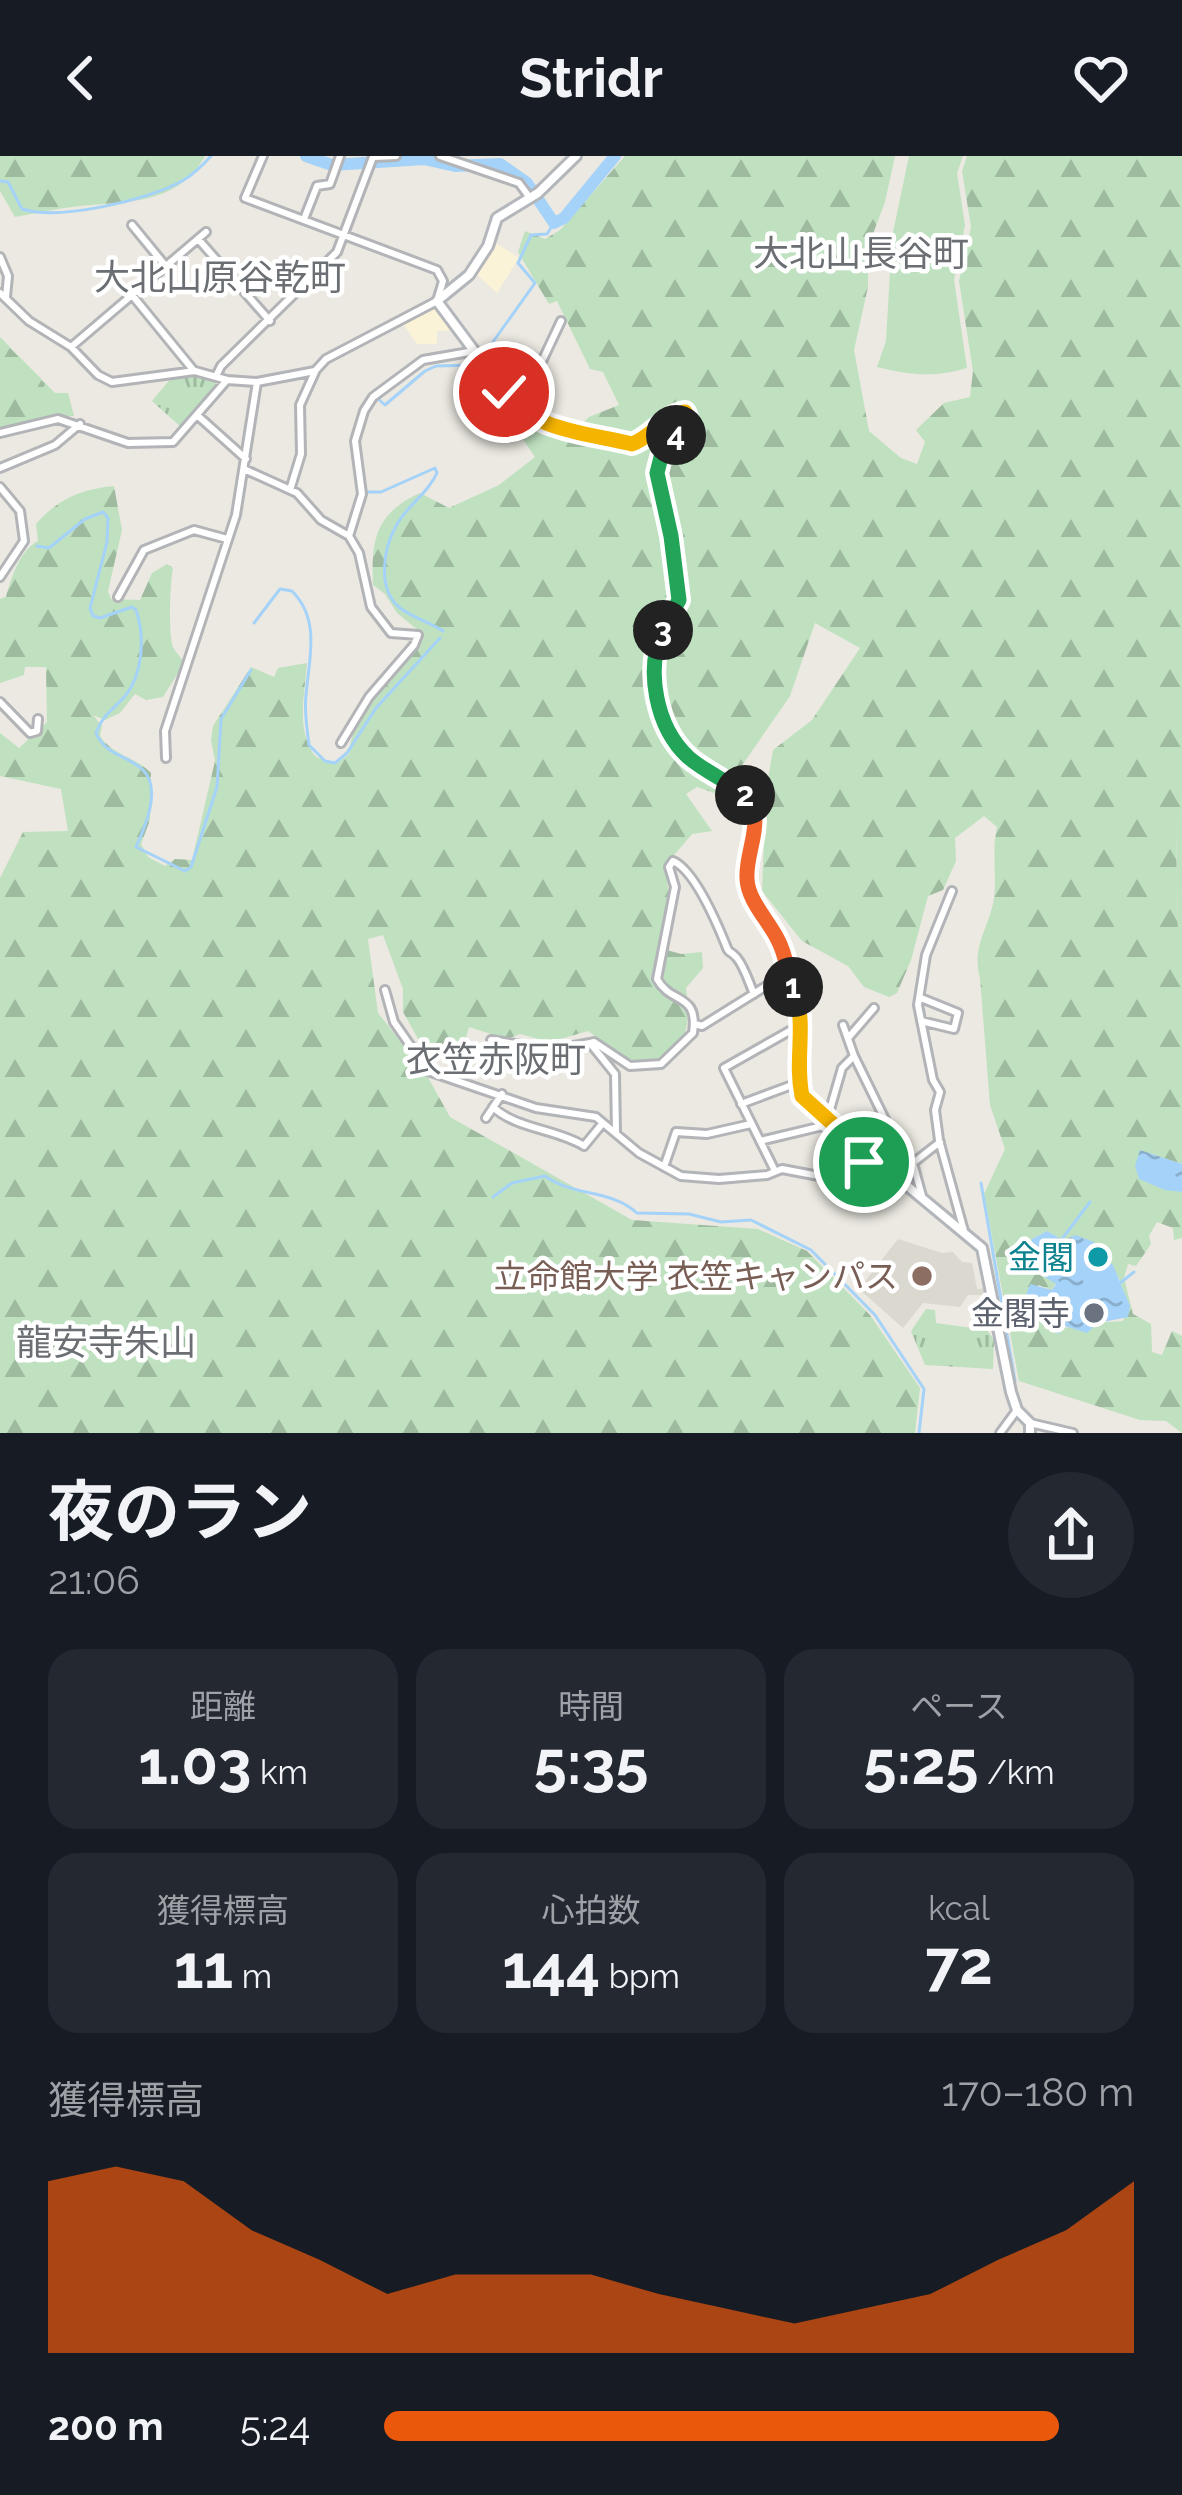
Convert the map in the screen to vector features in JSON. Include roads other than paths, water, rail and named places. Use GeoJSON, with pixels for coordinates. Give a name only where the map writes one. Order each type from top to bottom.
{"type":"FeatureCollection","features":[{"type":"Feature","properties":{"kind":"street"},"geometry":{"type":"LineString","coordinates":[[263,156],[245,198],[436,270],[443,280],[437,301]]}},
{"type":"Feature","properties":{"kind":"street"},"geometry":{"type":"LineString","coordinates":[[304,219],[317,186],[330,184],[340,156]]}},
{"type":"Feature","properties":{"kind":"street"},"geometry":{"type":"LineString","coordinates":[[216,376],[327,263],[344,235],[372,156],[396,156]]}},
{"type":"Feature","properties":{"kind":"street"},"geometry":{"type":"LineString","coordinates":[[440,156],[462,159],[519,183],[533,196]]}},
{"type":"Feature","properties":{"kind":"street"},"geometry":{"type":"LineString","coordinates":[[560,173],[565,156]]}},
{"type":"Feature","properties":{"kind":"street"},"geometry":{"type":"LineString","coordinates":[[290,490],[301,454],[300,405],[315,371],[326,359],[437,301],[470,275],[488,246],[497,218],[533,196],[576,156]]}},
{"type":"Feature","properties":{"kind":"street"},"geometry":{"type":"LineString","coordinates":[[132,225],[165,264]]}},
{"type":"Feature","properties":{"kind":"street"},"geometry":{"type":"LineString","coordinates":[[71,347],[206,232]]}},
{"type":"Feature","properties":{"kind":"street"},"geometry":{"type":"LineString","coordinates":[[199,240],[270,321]]}},
{"type":"Feature","properties":{"kind":"street"},"geometry":{"type":"LineString","coordinates":[[0,257],[8,276],[3,295],[29,321],[71,347],[98,375],[112,382],[195,371],[257,382],[315,371]]}},
{"type":"Feature","properties":{"kind":"street"},"geometry":{"type":"LineString","coordinates":[[132,295],[195,371]]}},
{"type":"Feature","properties":{"kind":"street"},"geometry":{"type":"LineString","coordinates":[[437,301],[512,403],[538,420],[632,444],[646,439],[676,413],[687,414],[688,420],[661,457],[657,473],[679,600],[658,644],[656,687],[663,721],[677,745],[754,805],[748,890],[778,940],[803,1023],[798,1051],[805,1101],[982,1248],[1017,1410],[1030,1428],[1073,1433]]}},
{"type":"Feature","properties":{"kind":"street"},"geometry":{"type":"LineString","coordinates":[[538,420],[528,391],[561,321]]}},
{"type":"Feature","properties":{"kind":"street"},"geometry":{"type":"LineString","coordinates":[[349,536],[362,494],[356,441],[364,411],[374,397],[423,360],[476,351]]}},
{"type":"Feature","properties":{"kind":"street"},"geometry":{"type":"LineString","coordinates":[[0,434],[44,421],[80,424],[128,442],[173,442],[226,380]]}},
{"type":"Feature","properties":{"kind":"street"},"geometry":{"type":"LineString","coordinates":[[166,758],[165,731],[227,539],[244,469],[257,382]]}},
{"type":"Feature","properties":{"kind":"street"},"geometry":{"type":"LineString","coordinates":[[197,416],[246,459]]}},
{"type":"Feature","properties":{"kind":"street"},"geometry":{"type":"LineString","coordinates":[[0,468],[56,445],[80,424]]}},
{"type":"Feature","properties":{"kind":"street"},"geometry":{"type":"LineString","coordinates":[[244,469],[290,490],[321,520],[349,536],[359,553],[371,607],[391,633],[418,635],[341,742]]}},
{"type":"Feature","properties":{"kind":"street"},"geometry":{"type":"LineString","coordinates":[[0,487],[20,511],[24,542],[0,578]]}},
{"type":"Feature","properties":{"kind":"street"},"geometry":{"type":"LineString","coordinates":[[118,597],[144,550],[194,530],[227,539]]}},
{"type":"Feature","properties":{"kind":"street"},"geometry":{"type":"LineString","coordinates":[[0,702],[30,734],[37,731],[38,719]]}},
{"type":"Feature","properties":{"kind":"street"},"geometry":{"type":"LineString","coordinates":[[490,1040],[553,1050],[595,1042],[630,1066],[661,1064],[677,1052],[693,1033],[689,1004],[665,991],[657,980],[675,887],[669,866],[673,861],[691,875],[754,994]]}},
{"type":"Feature","properties":{"kind":"street"},"geometry":{"type":"LineString","coordinates":[[952,891],[926,955],[919,1021],[940,1092],[935,1110],[940,1142],[965,1233]]}},
{"type":"Feature","properties":{"kind":"street"},"geometry":{"type":"LineString","coordinates":[[694,1024],[702,1026],[788,973]]}},
{"type":"Feature","properties":{"kind":"street"},"geometry":{"type":"LineString","coordinates":[[385,990],[394,1022],[428,1071],[536,1108],[584,1114],[681,1176],[719,1179],[785,1170],[820,1176],[839,1169],[859,1175],[866,1154]]}},
{"type":"Feature","properties":{"kind":"street"},"geometry":{"type":"LineString","coordinates":[[919,1021],[957,1028],[956,1010],[921,998]]}},
{"type":"Feature","properties":{"kind":"street"},"geometry":{"type":"LineString","coordinates":[[848,1039],[874,1008]]}},
{"type":"Feature","properties":{"kind":"street"},"geometry":{"type":"LineString","coordinates":[[776,1172],[724,1068],[803,1023]]}},
{"type":"Feature","properties":{"kind":"street"},"geometry":{"type":"LineString","coordinates":[[843,1025],[897,1144],[877,1162]]}},
{"type":"Feature","properties":{"kind":"street"},"geometry":{"type":"LineString","coordinates":[[590,1043],[615,1074],[616,1133]]}},
{"type":"Feature","properties":{"kind":"street"},"geometry":{"type":"LineString","coordinates":[[829,1122],[842,1068],[854,1057]]}},
{"type":"Feature","properties":{"kind":"street"},"geometry":{"type":"LineString","coordinates":[[741,1104],[800,1082]]}},
{"type":"Feature","properties":{"kind":"street"},"geometry":{"type":"LineString","coordinates":[[486,1118],[502,1094]]}},
{"type":"Feature","properties":{"kind":"street"},"geometry":{"type":"LineString","coordinates":[[494,1107],[502,1116],[568,1136],[584,1146],[603,1123]]}},
{"type":"Feature","properties":{"kind":"street"},"geometry":{"type":"LineString","coordinates":[[760,1141],[829,1122]]}},
{"type":"Feature","properties":{"kind":"street"},"geometry":{"type":"LineString","coordinates":[[664,1167],[676,1132],[707,1134],[751,1124]]}},
{"type":"Feature","properties":{"kind":"street"},"geometry":{"type":"LineString","coordinates":[[923,1198],[913,1163],[940,1142]]}},
{"type":"Feature","properties":{"kind":"street"},"geometry":{"type":"LineString","coordinates":[[1000,1433],[1017,1410]]}},
{"type":"Feature","properties":{"kind":"water"},"geometry":{"type":"Polygon","coordinates":[[[1140,1150],[1182,1164],[1182,1192],[1139,1179],[1135,1166],[1140,1150]]]}},
{"type":"Feature","properties":{"kind":"water"},"geometry":{"type":"Polygon","coordinates":[[[1047,1231],[1063,1240],[1076,1235],[1101,1245],[1092,1246],[1085,1257],[1102,1267],[1108,1261],[1113,1265],[1130,1306],[1128,1317],[1098,1323],[1087,1333],[1065,1326],[1059,1334],[1054,1332],[1053,1321],[1024,1301],[1030,1284],[1052,1290],[1056,1284],[1029,1267],[1025,1257],[1032,1239],[1047,1231]]]}},
{"type":"Feature","properties":{"kind":"waterway"},"geometry":{"type":"LineString","coordinates":[[0,181],[8,182],[22,209],[80,210],[167,188],[190,176],[211,156]]}},
{"type":"Feature","properties":{"kind":"waterway"},"geometry":{"type":"LineString","coordinates":[[306,156],[332,165],[424,159],[455,166],[500,164],[527,183],[554,223],[564,218],[615,156]]}},
{"type":"Feature","properties":{"kind":"waterway"},"geometry":{"type":"LineString","coordinates":[[485,353],[535,283],[518,263],[531,235],[547,234],[554,223]]}},
{"type":"Feature","properties":{"kind":"waterway"},"geometry":{"type":"LineString","coordinates":[[376,397],[385,405],[436,366],[477,365]]}},
{"type":"Feature","properties":{"kind":"waterway"},"geometry":{"type":"LineString","coordinates":[[359,439],[363,483]]}},
{"type":"Feature","properties":{"kind":"waterway"},"geometry":{"type":"LineString","coordinates":[[365,492],[381,492],[435,468],[433,481],[396,526],[384,569],[393,600],[443,631]]}},
{"type":"Feature","properties":{"kind":"waterway"},"geometry":{"type":"LineString","coordinates":[[37,546],[49,548],[85,519],[103,512],[108,518],[107,542],[90,608],[100,618],[132,607],[136,610],[141,654],[132,686],[96,733],[106,747],[149,778],[150,808],[136,847],[185,871],[191,867],[217,787],[221,719],[251,670]]}},
{"type":"Feature","properties":{"kind":"waterway"},"geometry":{"type":"LineString","coordinates":[[254,623],[280,589],[292,591],[301,602],[311,640],[305,708],[309,745],[325,761],[335,763],[347,753],[376,708],[440,638]]}},
{"type":"Feature","properties":{"kind":"waterway"},"geometry":{"type":"LineString","coordinates":[[493,1197],[512,1183],[545,1176],[616,1200],[637,1213],[689,1214],[721,1222],[751,1220],[811,1250],[875,1315],[924,1389],[919,1433]]}},
{"type":"Feature","properties":{"kind":"waterway"},"geometry":{"type":"LineString","coordinates":[[981,1183],[1015,1381]]}},
{"type":"Feature","properties":{"kind":"waterway"},"geometry":{"type":"LineString","coordinates":[[1062,1239],[1090,1202]]}},
{"type":"Feature","properties":{"kind":"waterway"},"geometry":{"type":"LineString","coordinates":[[1120,1283],[1134,1272]]}},
{"type":"Feature","properties":{"kind":"place","name":"金閣"},"geometry":{"type":"Point","coordinates":[1098,1257]}},
{"type":"Feature","properties":{"kind":"place","name":"立命館大学 衣笠キャンパス"},"geometry":{"type":"Point","coordinates":[922,1276]}},
{"type":"Feature","properties":{"kind":"place","name":"金閣寺"},"geometry":{"type":"Point","coordinates":[1094,1313]}},
{"type":"Feature","properties":{"kind":"district","name":"大北山長谷町"},"geometry":{"type":"Point","coordinates":[861,253]}},
{"type":"Feature","properties":{"kind":"district","name":"大北山原谷乾町"},"geometry":{"type":"Point","coordinates":[220,277]}},
{"type":"Feature","properties":{"kind":"district","name":"衣笠赤阪町"},"geometry":{"type":"Point","coordinates":[496,1059]}},
{"type":"Feature","properties":{"kind":"district","name":"龍安寺朱山"},"geometry":{"type":"Point","coordinates":[106,1342]}}]}
